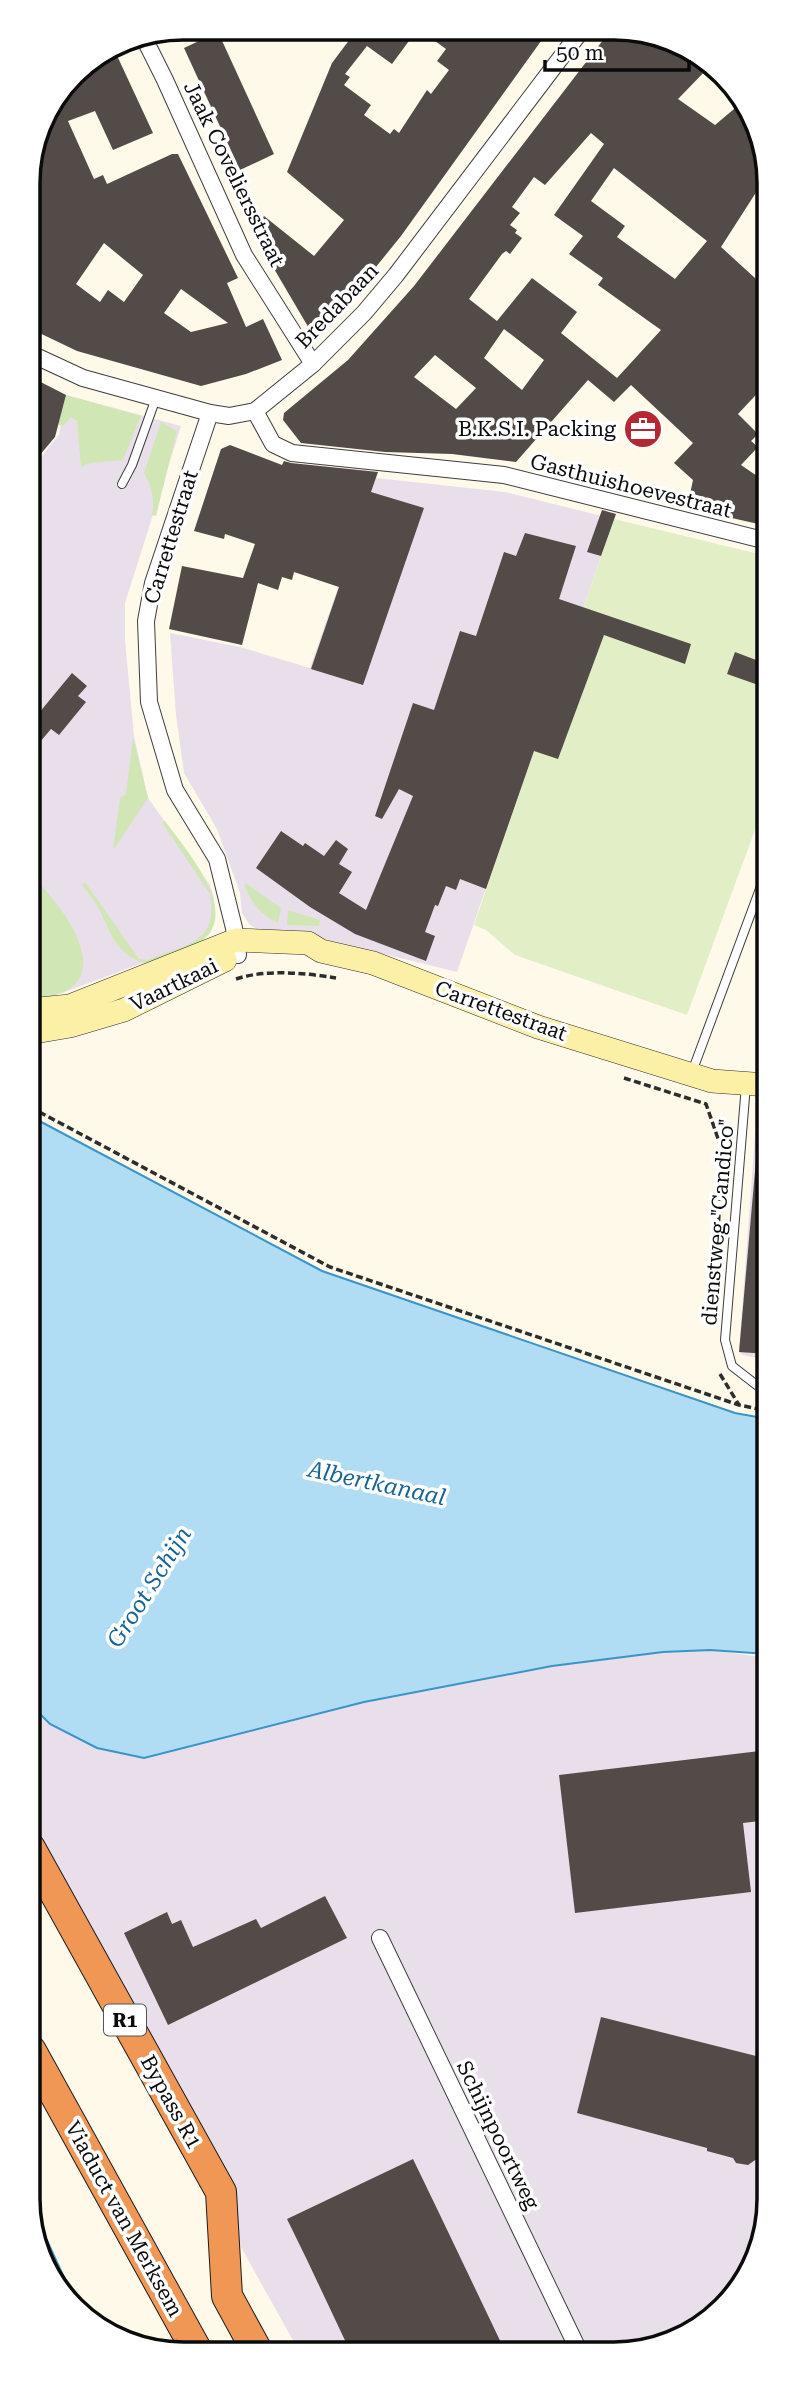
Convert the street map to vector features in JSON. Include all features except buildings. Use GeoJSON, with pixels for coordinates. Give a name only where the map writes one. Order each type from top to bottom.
{"type":"FeatureCollection","features":[{"type":"Feature","properties":{"kind":"highway","name":"Bypass R1"},"geometry":{"type":"LineString","coordinates":[[40,1866],[221,2192],[227,2296],[252,2342]]}},
{"type":"Feature","properties":{"kind":"highway","name":"Viaduct van Merksem"},"geometry":{"type":"LineString","coordinates":[[40,2067],[192,2342]]}},
{"type":"Feature","properties":{"kind":"street","name":"Bredabaan"},"geometry":{"type":"LineString","coordinates":[[255,411],[313,364],[381,295],[574,40]]}},
{"type":"Feature","properties":{"kind":"street","name":"Jaak Coveliersstraat"},"geometry":{"type":"LineString","coordinates":[[147,45],[244,255],[313,364]]}},
{"type":"Feature","properties":{"kind":"street"},"geometry":{"type":"LineString","coordinates":[[41,359],[68,372],[210,413],[229,416],[255,411]]}},
{"type":"Feature","properties":{"kind":"street","name":"Gasthuishoevestraat"},"geometry":{"type":"LineString","coordinates":[[255,411],[274,444],[292,453],[504,475],[757,539]]}},
{"type":"Feature","properties":{"kind":"street","name":"Carrettestraat"},"geometry":{"type":"LineString","coordinates":[[210,413],[153,583],[146,621],[149,702],[175,790],[217,859],[237,947]]}},
{"type":"Feature","properties":{"kind":"street","name":"Vaartkaai"},"geometry":{"type":"LineString","coordinates":[[41,1031],[70,1026],[124,1010],[237,947]]}},
{"type":"Feature","properties":{"kind":"street","name":"Vaartkaai"},"geometry":{"type":"LineString","coordinates":[[41,1009],[70,1006],[237,947],[294,956],[321,951]]}},
{"type":"Feature","properties":{"kind":"street","name":"Carrettestraat"},"geometry":{"type":"LineString","coordinates":[[321,951],[373,962],[538,1027],[712,1081],[757,1085]]}},
{"type":"Feature","properties":{"kind":"street","name":"Schijnpoortweg"},"geometry":{"type":"LineString","coordinates":[[380,1938],[575,2342]]}},
{"type":"Feature","properties":{"kind":"lane"},"geometry":{"type":"LineString","coordinates":[[122,484],[132,465],[156,398]]}},
{"type":"Feature","properties":{"kind":"lane"},"geometry":{"type":"LineString","coordinates":[[691,1074],[757,898]]}},
{"type":"Feature","properties":{"kind":"lane","name":"dienstweg \"Candico\""},"geometry":{"type":"LineString","coordinates":[[756,1383],[732,1366],[725,1340],[757,1089]]}},
{"type":"Feature","properties":{"kind":"path"},"geometry":{"type":"LineString","coordinates":[[228,983],[240,978],[310,973],[347,980]]}},
{"type":"Feature","properties":{"kind":"path"},"geometry":{"type":"LineString","coordinates":[[619,1076],[706,1104],[722,1150],[718,1245]]}},
{"type":"Feature","properties":{"kind":"path"},"geometry":{"type":"LineString","coordinates":[[41,1113],[330,1267],[756,1409]]}},
{"type":"Feature","properties":{"kind":"path"},"geometry":{"type":"LineString","coordinates":[[720,1372],[739,1405]]}},
{"type":"Feature","properties":{"kind":"shaded area"},"geometry":{"type":"Polygon","coordinates":[[[66,395],[181,426],[125,603],[125,641],[134,736],[148,798],[210,885],[215,914],[211,932],[202,941],[62,993],[41,996],[41,457],[59,435],[66,395]]]}},
{"type":"Feature","properties":{"kind":"shaded area"},"geometry":{"type":"Polygon","coordinates":[[[376,478],[505,492],[614,519],[457,972],[323,939],[266,935],[249,924],[242,913],[240,893],[217,829],[184,773],[176,715],[170,633],[240,647],[310,668],[376,478]]]}},
{"type":"Feature","properties":{"kind":"shaded area"},"geometry":{"type":"Polygon","coordinates":[[[757,1129],[756,1358],[739,1352],[757,1129]]]}},
{"type":"Feature","properties":{"kind":"shaded area"},"geometry":{"type":"Polygon","coordinates":[[[710,1650],[756,1656],[756,2208],[754,2226],[742,2262],[721,2293],[693,2318],[668,2331],[632,2341],[294,2342],[40,1888],[40,1714],[50,1724],[97,1748],[552,1666],[663,1652],[710,1650]]]}},
{"type":"Feature","properties":{"kind":"green space"},"geometry":{"type":"Polygon","coordinates":[[[66,395],[141,416],[123,460],[90,463],[81,467],[77,421],[71,417],[63,426],[58,425],[66,395]]]}},
{"type":"Feature","properties":{"kind":"green space"},"geometry":{"type":"Polygon","coordinates":[[[161,422],[177,431],[156,516],[152,515],[152,493],[144,473],[161,422]]]}},
{"type":"Feature","properties":{"kind":"green space"},"geometry":{"type":"Polygon","coordinates":[[[614,519],[757,554],[757,825],[687,1015],[515,955],[486,930],[474,925],[614,519]]]}},
{"type":"Feature","properties":{"kind":"green space"},"geometry":{"type":"Polygon","coordinates":[[[133,737],[148,798],[113,850],[120,798],[126,794],[133,737]]]}},
{"type":"Feature","properties":{"kind":"green space"},"geometry":{"type":"Polygon","coordinates":[[[165,821],[195,861],[212,895],[216,911],[214,926],[205,938],[193,946],[145,963],[127,955],[121,949],[82,885],[85,882],[139,959],[147,960],[196,940],[204,933],[209,923],[210,894],[162,822],[165,821]]]}},
{"type":"Feature","properties":{"kind":"green space"},"geometry":{"type":"Polygon","coordinates":[[[247,884],[281,908],[278,923],[257,908],[244,885],[247,884]]]}},
{"type":"Feature","properties":{"kind":"green space"},"geometry":{"type":"Polygon","coordinates":[[[41,885],[64,914],[82,952],[82,970],[75,984],[58,994],[41,997],[41,885]]]}},
{"type":"Feature","properties":{"kind":"green space"},"geometry":{"type":"Polygon","coordinates":[[[288,910],[320,920],[319,926],[287,925],[288,910]]]}},
{"type":"Feature","properties":{"kind":"water"},"geometry":{"type":"Polygon","coordinates":[[[41,1122],[322,1271],[735,1413],[756,1417],[756,1653],[710,1650],[663,1652],[552,1666],[364,1702],[144,1758],[97,1748],[50,1724],[40,1714],[41,1122]]]}},
{"type":"Feature","properties":{"kind":"water"},"geometry":{"type":"Polygon","coordinates":[[[47,2240],[64,2277],[55,2262],[47,2240]]]}},
{"type":"Feature","properties":{"kind":"place","name":"B.K.S.I. Packing"},"geometry":{"type":"Point","coordinates":[643,429]}},
{"type":"Feature","properties":{"kind":"water label","name":"Albertkanaal"},"geometry":{"type":"Point","coordinates":[377,1483]}},
{"type":"Feature","properties":{"kind":"water label","name":"Groot Schijn"},"geometry":{"type":"Point","coordinates":[149,1587]}}]}
